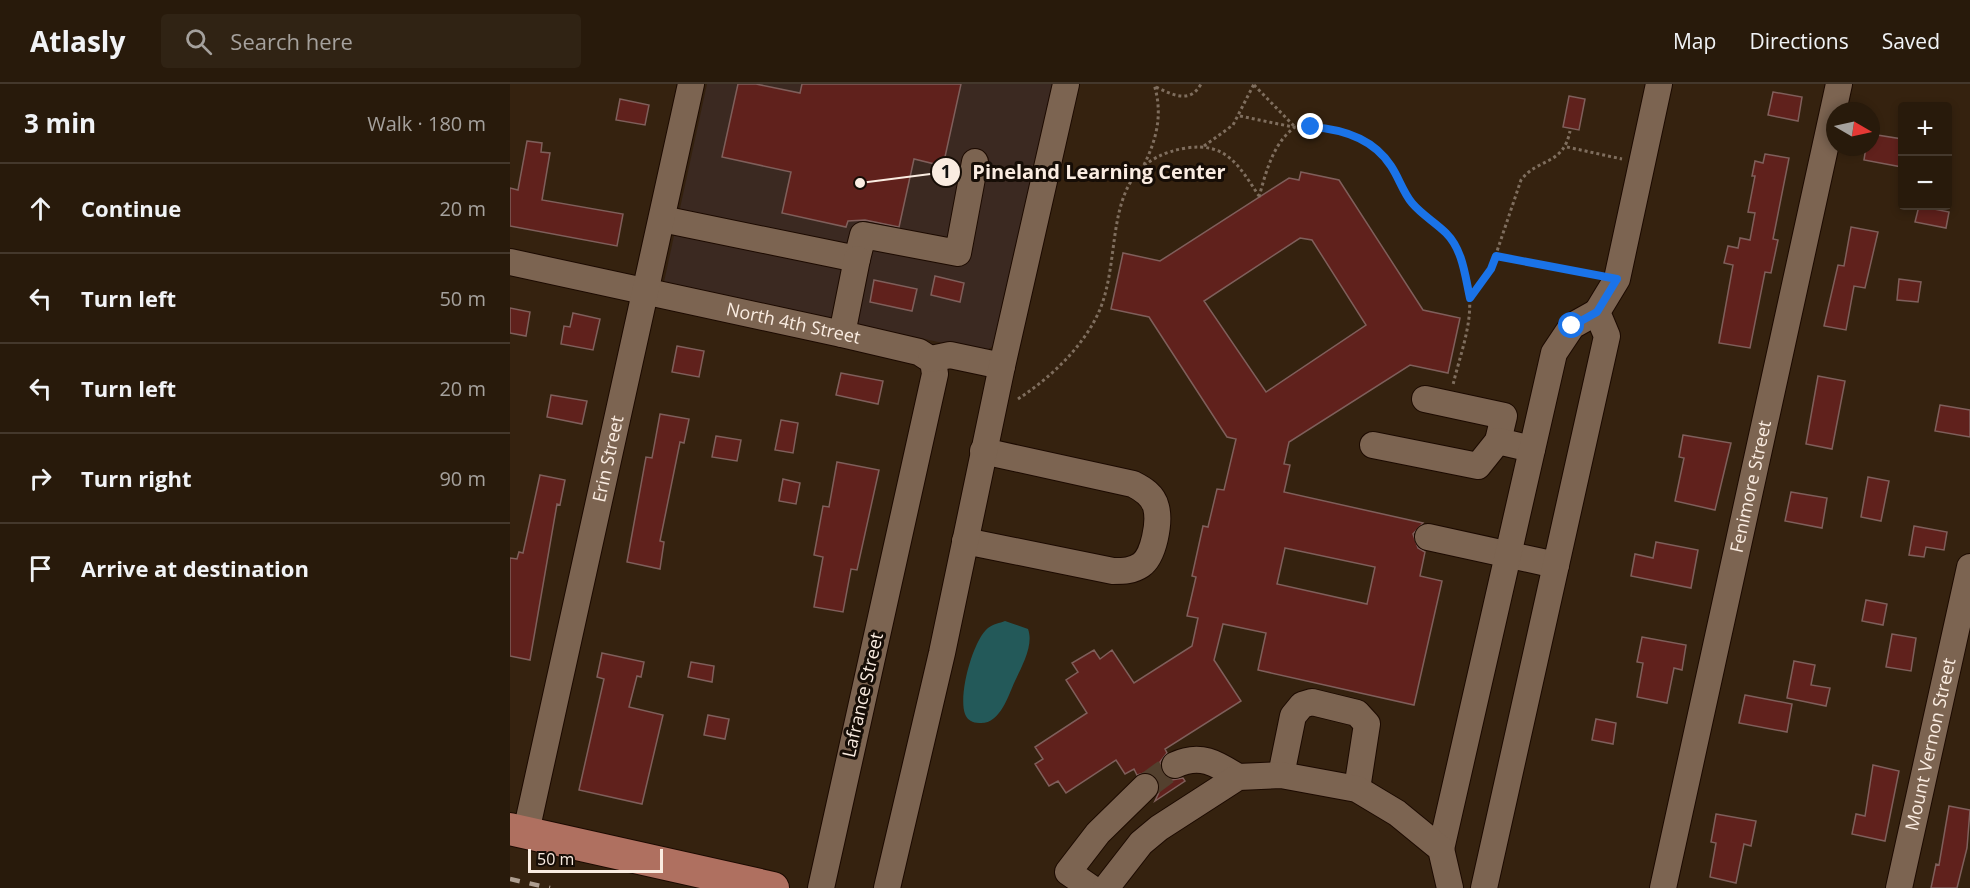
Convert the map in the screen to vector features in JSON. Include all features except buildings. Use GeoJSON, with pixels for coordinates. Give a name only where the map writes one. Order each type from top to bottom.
{"type":"FeatureCollection","features":[{"type":"Feature","properties":{"kind":"main road"},"geometry":{"type":"LineString","coordinates":[[518,830],[773,888]]}},
{"type":"Feature","properties":{"kind":"street","name":"Erin Street"},"geometry":{"type":"LineString","coordinates":[[518,830],[646,291],[691,84]]}},
{"type":"Feature","properties":{"kind":"street"},"geometry":{"type":"LineString","coordinates":[[887,888],[1066,84]]}},
{"type":"Feature","properties":{"kind":"street"},"geometry":{"type":"LineString","coordinates":[[1450,888],[1441,849],[1554,353],[1572,326],[1597,312],[1617,279],[1659,84]]}},
{"type":"Feature","properties":{"kind":"street","name":"Fenimore Street"},"geometry":{"type":"LineString","coordinates":[[1663,888],[1839,84]]}},
{"type":"Feature","properties":{"kind":"street"},"geometry":{"type":"LineString","coordinates":[[842,334],[863,235],[958,253],[975,162]]}},
{"type":"Feature","properties":{"kind":"street"},"geometry":{"type":"LineString","coordinates":[[662,219],[857,259]]}},
{"type":"Feature","properties":{"kind":"street","name":"North 4th Street"},"geometry":{"type":"LineString","coordinates":[[510,262],[842,334],[920,352],[931,359]]}},
{"type":"Feature","properties":{"kind":"street"},"geometry":{"type":"LineString","coordinates":[[1484,888],[1607,336],[1597,312]]}},
{"type":"Feature","properties":{"kind":"street"},"geometry":{"type":"LineString","coordinates":[[931,359],[950,355],[1002,366]]}},
{"type":"Feature","properties":{"kind":"street","name":"Lafrance Street"},"geometry":{"type":"LineString","coordinates":[[821,888],[935,374],[931,359]]}},
{"type":"Feature","properties":{"kind":"street"},"geometry":{"type":"LineString","coordinates":[[1373,445],[1479,466],[1498,441],[1504,416],[1437,401]]}},
{"type":"Feature","properties":{"kind":"street"},"geometry":{"type":"LineString","coordinates":[[1498,441],[1532,449]]}},
{"type":"Feature","properties":{"kind":"street"},"geometry":{"type":"LineString","coordinates":[[965,541],[1113,571],[1130,570],[1143,563],[1151,549],[1156,528],[1156,507],[1146,491],[1133,484],[983,451]]}},
{"type":"Feature","properties":{"kind":"street"},"geometry":{"type":"LineString","coordinates":[[1428,537],[1556,565]]}},
{"type":"Feature","properties":{"kind":"street","name":"Mount Vernon Street"},"geometry":{"type":"LineString","coordinates":[[1899,888],[1970,567]]}},
{"type":"Feature","properties":{"kind":"street"},"geometry":{"type":"LineString","coordinates":[[1281,775],[1293,716],[1302,705],[1312,702],[1357,713],[1366,724],[1357,789]]}},
{"type":"Feature","properties":{"kind":"street"},"geometry":{"type":"LineString","coordinates":[[1175,765],[1187,759],[1209,760],[1238,777]]}},
{"type":"Feature","properties":{"kind":"street"},"geometry":{"type":"LineString","coordinates":[[1106,888],[1141,843],[1159,828],[1238,777],[1281,775],[1357,789],[1397,813],[1441,849]]}},
{"type":"Feature","properties":{"kind":"street"},"geometry":{"type":"LineString","coordinates":[[1091,888],[1068,872],[1098,833],[1138,793],[1159,828]]}},
{"type":"Feature","properties":{"kind":"path"},"geometry":{"type":"LineString","coordinates":[[1155,85],[1174,95],[1185,97],[1193,94],[1201,84]]}},
{"type":"Feature","properties":{"kind":"path"},"geometry":{"type":"LineString","coordinates":[[991,416],[1041,384],[1083,340],[1108,286],[1117,209],[1126,187],[1143,167],[1154,142],[1159,124],[1155,85]]}},
{"type":"Feature","properties":{"kind":"path"},"geometry":{"type":"LineString","coordinates":[[1204,147],[1233,125],[1240,116],[1254,85],[1295,127]]}},
{"type":"Feature","properties":{"kind":"path"},"geometry":{"type":"LineString","coordinates":[[1240,116],[1295,127],[1334,128],[1355,135],[1373,146],[1390,165],[1410,200],[1422,215],[1447,234],[1456,246],[1470,298],[1467,322],[1437,401]]}},
{"type":"Feature","properties":{"kind":"path"},"geometry":{"type":"LineString","coordinates":[[1143,167],[1168,151],[1204,147],[1219,151],[1235,160],[1259,197],[1267,171],[1280,143],[1295,127]]}},
{"type":"Feature","properties":{"kind":"path"},"geometry":{"type":"LineString","coordinates":[[1470,298],[1491,269],[1521,180],[1528,172],[1558,156],[1567,147],[1570,131]]}},
{"type":"Feature","properties":{"kind":"path"},"geometry":{"type":"LineString","coordinates":[[1567,147],[1642,164]]}},
{"type":"Feature","properties":{"kind":"path"},"geometry":{"type":"LineString","coordinates":[[1496,256],[1617,279]]}},
{"type":"Feature","properties":{"kind":"shaded area"},"geometry":{"type":"Polygon","coordinates":[[[707,84],[1056,84],[999,342],[984,352],[664,282],[707,84]]]}},
{"type":"Feature","properties":{"kind":"water"},"geometry":{"type":"Polygon","coordinates":[[[1005,621],[1028,629],[1029,642],[1026,655],[998,715],[986,722],[975,722],[966,716],[963,705],[968,668],[982,634],[990,627],[1005,621]]]}},
{"type":"Feature","properties":{"kind":"tunnel"},"geometry":{"type":"LineString","coordinates":[[1145,787],[1175,765]]}},
{"type":"Feature","properties":{"kind":"railway"},"geometry":{"type":"LineString","coordinates":[[510,879],[550,888]]}},
{"type":"Feature","properties":{"kind":"place","name":"Pineland Learning Center"},"geometry":{"type":"Point","coordinates":[860,183]}},
{"type":"Feature","properties":{"kind":"route"},"geometry":{"type":"LineString","coordinates":[[1311,127],[1334,128],[1355,135],[1373,146],[1390,165],[1410,200],[1422,215],[1447,234],[1456,246],[1470,298],[1491,269],[1496,256],[1617,279],[1597,312],[1572,326]]}}]}
